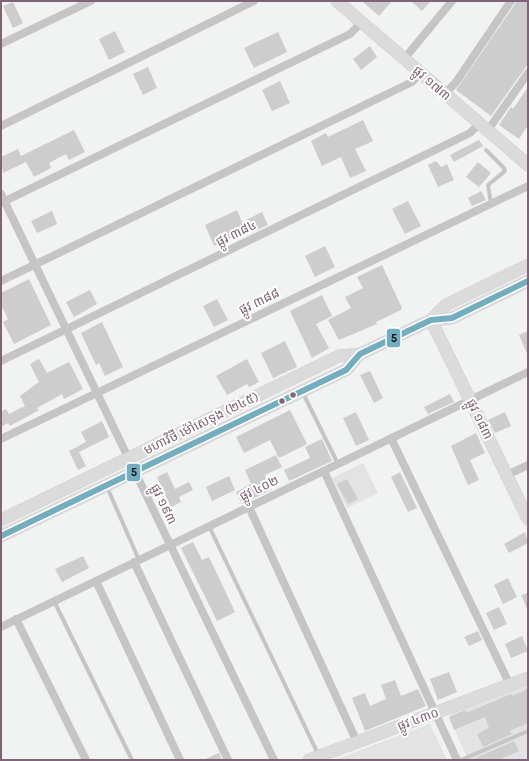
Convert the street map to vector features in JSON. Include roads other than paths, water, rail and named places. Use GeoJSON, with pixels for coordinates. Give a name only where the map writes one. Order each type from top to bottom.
{"type":"FeatureCollection","features":[{"type":"Feature","properties":{"kind":"main road","name":"ផ្លូវ ១៧៣"},"geometry":{"type":"LineString","coordinates":[[337,1],[528,165]]}},
{"type":"Feature","properties":{"kind":"main road","name":"មហាវិថី ម៉ៅសេទុង (២៤៥)"},"geometry":{"type":"LineString","coordinates":[[1,520],[339,356],[360,354],[431,320],[446,305],[528,265]]}},
{"type":"Feature","properties":{"kind":"main road","name":"មហាវិថី ម៉ៅសេទុង (២៤៥)"},"geometry":{"type":"LineString","coordinates":[[431,320],[452,318],[528,281]]}},
{"type":"Feature","properties":{"kind":"main road","name":"ផ្លូវ ១៨៣"},"geometry":{"type":"LineString","coordinates":[[431,320],[528,519]]}},
{"type":"Feature","properties":{"kind":"main road","name":"មហាវិថី ម៉ៅសេទុង (២៤៥)"},"geometry":{"type":"LineString","coordinates":[[1,536],[346,370],[360,354]]}},
{"type":"Feature","properties":{"kind":"main road","name":"ផ្លូវ ៤៣០"},"geometry":{"type":"LineString","coordinates":[[314,758],[528,678]]}},
{"type":"Feature","properties":{"kind":"street"},"geometry":{"type":"LineString","coordinates":[[1,44],[91,1]]}},
{"type":"Feature","properties":{"kind":"street"},"geometry":{"type":"LineString","coordinates":[[1,126],[254,1]]}},
{"type":"Feature","properties":{"kind":"street"},"geometry":{"type":"LineString","coordinates":[[404,59],[452,1]]}},
{"type":"Feature","properties":{"kind":"street"},"geometry":{"type":"LineString","coordinates":[[445,94],[456,82],[511,1]]}},
{"type":"Feature","properties":{"kind":"street"},"geometry":{"type":"LineString","coordinates":[[2,199],[350,34],[362,22]]}},
{"type":"Feature","properties":{"kind":"street"},"geometry":{"type":"LineString","coordinates":[[1,281],[412,82],[420,73]]}},
{"type":"Feature","properties":{"kind":"street","name":"ផ្លូវ ៣៨៤"},"geometry":{"type":"LineString","coordinates":[[1,360],[484,127],[528,73]]}},
{"type":"Feature","properties":{"kind":"street","name":"ផ្លូវ ៣៨៨"},"geometry":{"type":"LineString","coordinates":[[1,439],[528,186]]}},
{"type":"Feature","properties":{"kind":"street","name":"ផ្លូវ ១៩៣"},"geometry":{"type":"LineString","coordinates":[[2,199],[35,264],[274,760]]}},
{"type":"Feature","properties":{"kind":"street","name":"ផ្លូវ ៤០២"},"geometry":{"type":"LineString","coordinates":[[1,627],[528,372]]}},
{"type":"Feature","properties":{"kind":"street"},"geometry":{"type":"LineString","coordinates":[[391,438],[510,685]]}},
{"type":"Feature","properties":{"kind":"street"},"geometry":{"type":"LineString","coordinates":[[507,475],[528,465]]}},
{"type":"Feature","properties":{"kind":"street"},"geometry":{"type":"LineString","coordinates":[[324,471],[434,713],[457,760]]}},
{"type":"Feature","properties":{"kind":"street"},"geometry":{"type":"LineString","coordinates":[[249,507],[357,742]]}},
{"type":"Feature","properties":{"kind":"street"},"geometry":{"type":"LineString","coordinates":[[137,561],[228,760]]}},
{"type":"Feature","properties":{"kind":"street"},"geometry":{"type":"LineString","coordinates":[[96,581],[180,760]]}},
{"type":"Feature","properties":{"kind":"street"},"geometry":{"type":"LineString","coordinates":[[16,619],[86,760]]}},
{"type":"Feature","properties":{"kind":"lane"},"geometry":{"type":"LineString","coordinates":[[486,150],[504,168],[505,171],[488,185],[491,204]]}},
{"type":"Feature","properties":{"kind":"lane"},"geometry":{"type":"LineString","coordinates":[[302,390],[338,464]]}},
{"type":"Feature","properties":{"kind":"lane"},"geometry":{"type":"LineString","coordinates":[[106,486],[137,561]]}},
{"type":"Feature","properties":{"kind":"lane"},"geometry":{"type":"LineString","coordinates":[[209,526],[314,758]]}},
{"type":"Feature","properties":{"kind":"lane"},"geometry":{"type":"LineString","coordinates":[[54,601],[132,760]]}},
{"type":"Feature","properties":{"kind":"lane"},"geometry":{"type":"LineString","coordinates":[[461,760],[491,749],[528,731]]}}]}
